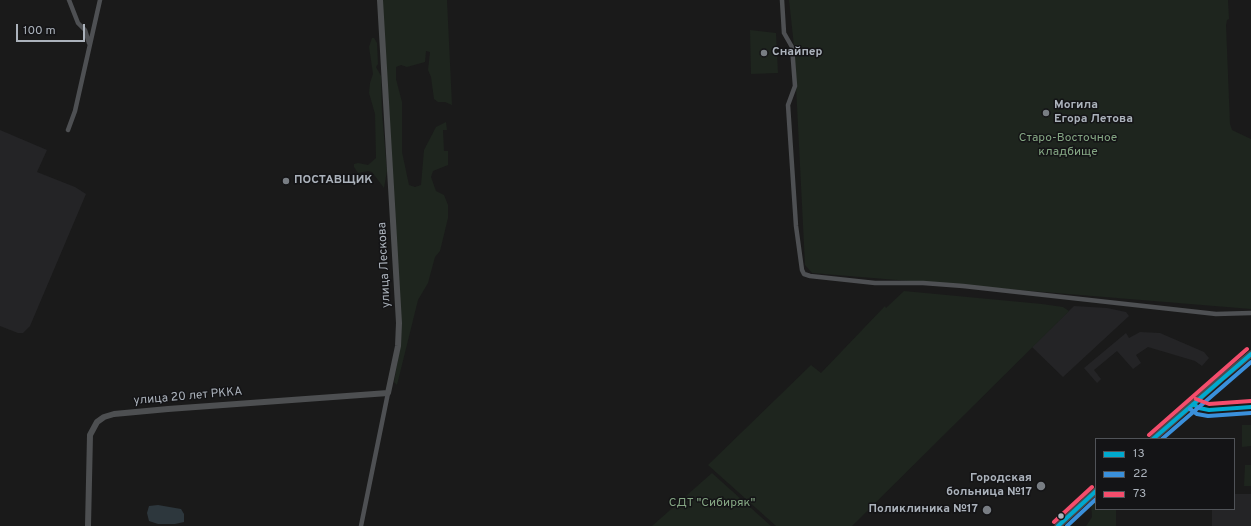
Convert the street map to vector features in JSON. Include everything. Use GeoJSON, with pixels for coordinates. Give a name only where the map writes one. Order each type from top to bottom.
{"type":"FeatureCollection","features":[{"type":"Feature","properties":{"kind":"main road","name":"улица Лескова"},"geometry":{"type":"LineString","coordinates":[[380,0],[400,323],[398,346],[388,394]]}},
{"type":"Feature","properties":{"kind":"main road"},"geometry":{"type":"LineString","coordinates":[[1154,438],[1251,354]]}},
{"type":"Feature","properties":{"kind":"main road","name":"улица 20 лет РККА"},"geometry":{"type":"LineString","coordinates":[[88,526],[90,435],[97,422],[104,417],[114,414],[168,409],[388,394]]}},
{"type":"Feature","properties":{"kind":"main road"},"geometry":{"type":"LineString","coordinates":[[1058,526],[1095,492]]}},
{"type":"Feature","properties":{"kind":"street"},"geometry":{"type":"LineString","coordinates":[[69,0],[78,23],[85,30],[90,44]]}},
{"type":"Feature","properties":{"kind":"street"},"geometry":{"type":"LineString","coordinates":[[68,130],[75,111],[100,0]]}},
{"type":"Feature","properties":{"kind":"street"},"geometry":{"type":"LineString","coordinates":[[782,0],[784,33],[792,47],[795,86],[788,105],[796,226],[802,270],[804,274],[810,276],[875,283],[916,283],[957,286],[1216,314],[1251,312]]}},
{"type":"Feature","properties":{"kind":"street"},"geometry":{"type":"LineString","coordinates":[[85,30],[93,29]]}},
{"type":"Feature","properties":{"kind":"street","name":"улица Лескова"},"geometry":{"type":"LineString","coordinates":[[361,526],[388,394]]}},
{"type":"Feature","properties":{"kind":"shaded area"},"geometry":{"type":"Polygon","coordinates":[[[0,130],[47,150],[37,172],[75,187],[86,194],[30,326],[23,333],[18,333],[0,326],[0,130]]]}},
{"type":"Feature","properties":{"kind":"shaded area"},"geometry":{"type":"Polygon","coordinates":[[[1074,306],[1107,308],[1126,312],[1129,316],[1063,377],[1032,347],[1074,306]]]}},
{"type":"Feature","properties":{"kind":"shaded area"},"geometry":{"type":"Polygon","coordinates":[[[1140,332],[1160,333],[1204,352],[1209,358],[1202,366],[1195,361],[1148,347],[1136,355],[1141,363],[1133,369],[1117,351],[1094,370],[1101,379],[1097,383],[1084,368],[1126,333],[1129,338],[1140,332]]]}},
{"type":"Feature","properties":{"kind":"shaded area"},"geometry":{"type":"Polygon","coordinates":[[[1235,494],[1251,494],[1251,526],[1212,526],[1212,510],[1235,510],[1235,494]]]}},
{"type":"Feature","properties":{"kind":"shaded area"},"geometry":{"type":"Polygon","coordinates":[[[158,505],[181,509],[184,514],[184,522],[175,524],[158,524],[149,521],[147,513],[149,506],[158,505]]]}},
{"type":"Feature","properties":{"kind":"green space"},"geometry":{"type":"Polygon","coordinates":[[[382,0],[447,0],[452,105],[445,102],[438,102],[434,99],[431,77],[428,70],[430,52],[426,51],[425,62],[407,67],[401,65],[396,67],[396,79],[402,102],[402,152],[409,185],[415,187],[421,185],[424,150],[436,127],[446,122],[447,130],[443,130],[444,151],[448,151],[448,165],[433,171],[431,177],[436,191],[444,195],[448,205],[448,218],[440,251],[435,257],[428,283],[418,300],[397,385],[394,382],[398,359],[382,0]]]}},
{"type":"Feature","properties":{"kind":"green space","name":"Старо-Восточное кладбище"},"geometry":{"type":"Polygon","coordinates":[[[789,0],[1228,0],[1229,19],[1227,20],[1226,25],[1230,124],[1232,130],[1251,139],[1251,309],[812,273],[805,265],[794,46],[789,0]]]}},
{"type":"Feature","properties":{"kind":"green space","name":"Снайпер"},"geometry":{"type":"Polygon","coordinates":[[[750,30],[776,33],[778,73],[751,74],[750,30]]]}},
{"type":"Feature","properties":{"kind":"green space"},"geometry":{"type":"Polygon","coordinates":[[[372,38],[374,38],[377,43],[378,64],[376,67],[381,76],[382,113],[387,171],[384,188],[372,172],[368,171],[358,173],[354,167],[354,164],[358,163],[368,165],[376,158],[375,114],[369,93],[373,74],[369,47],[372,38]]]}},
{"type":"Feature","properties":{"kind":"green space"},"geometry":{"type":"Polygon","coordinates":[[[904,291],[1042,304],[1063,307],[1069,311],[852,526],[776,526],[708,465],[811,365],[821,373],[885,306],[886,308],[904,291]]]}},
{"type":"Feature","properties":{"kind":"green space"},"geometry":{"type":"Polygon","coordinates":[[[1242,425],[1251,425],[1251,446],[1242,447],[1242,425]]]}},
{"type":"Feature","properties":{"kind":"green space"},"geometry":{"type":"Polygon","coordinates":[[[1245,465],[1251,465],[1251,486],[1244,486],[1245,465]]]}},
{"type":"Feature","properties":{"kind":"green space","name":"СДТ \"Сибиряк\""},"geometry":{"type":"Polygon","coordinates":[[[712,473],[771,526],[652,526],[712,473]]]}},
{"type":"Feature","properties":{"kind":"green space"},"geometry":{"type":"Polygon","coordinates":[[[1095,500],[1095,510],[1116,510],[1116,526],[1086,526],[1092,517],[1091,503],[1095,500]]]}},
{"type":"Feature","properties":{"kind":"transit line","name":"73"},"geometry":{"type":"LineString","coordinates":[[1149,435],[1247,349]]}},
{"type":"Feature","properties":{"kind":"transit line","name":"13"},"geometry":{"type":"LineString","coordinates":[[1154,438],[1251,354]]}},
{"type":"Feature","properties":{"kind":"transit line","name":"22"},"geometry":{"type":"LineString","coordinates":[[1163,438],[1251,362]]}},
{"type":"Feature","properties":{"kind":"transit line","name":"73"},"geometry":{"type":"LineString","coordinates":[[1196,399],[1209,404],[1251,401]]}},
{"type":"Feature","properties":{"kind":"transit line","name":"13"},"geometry":{"type":"LineString","coordinates":[[1193,404],[1199,408],[1209,410],[1251,407]]}},
{"type":"Feature","properties":{"kind":"transit line","name":"22"},"geometry":{"type":"LineString","coordinates":[[1190,409],[1197,414],[1208,416],[1251,413]]}},
{"type":"Feature","properties":{"kind":"transit line","name":"73"},"geometry":{"type":"LineString","coordinates":[[1054,522],[1092,487]]}},
{"type":"Feature","properties":{"kind":"transit line","name":"13"},"geometry":{"type":"LineString","coordinates":[[1058,526],[1095,492]]}},
{"type":"Feature","properties":{"kind":"transit line","name":"22"},"geometry":{"type":"LineString","coordinates":[[1067,526],[1095,500]]}},
{"type":"Feature","properties":{"kind":"place","name":"Снайпер"},"geometry":{"type":"Point","coordinates":[764,53]}},
{"type":"Feature","properties":{"kind":"place","name":"Могила Егора Летова"},"geometry":{"type":"Point","coordinates":[1046,113]}},
{"type":"Feature","properties":{"kind":"place","name":"ПОСТАВЩИК"},"geometry":{"type":"Point","coordinates":[286,181]}},
{"type":"Feature","properties":{"kind":"place","name":"Городская больница №17"},"geometry":{"type":"Point","coordinates":[1041,486]}},
{"type":"Feature","properties":{"kind":"place","name":"Поликлиника №17"},"geometry":{"type":"Point","coordinates":[987,510]}}]}
